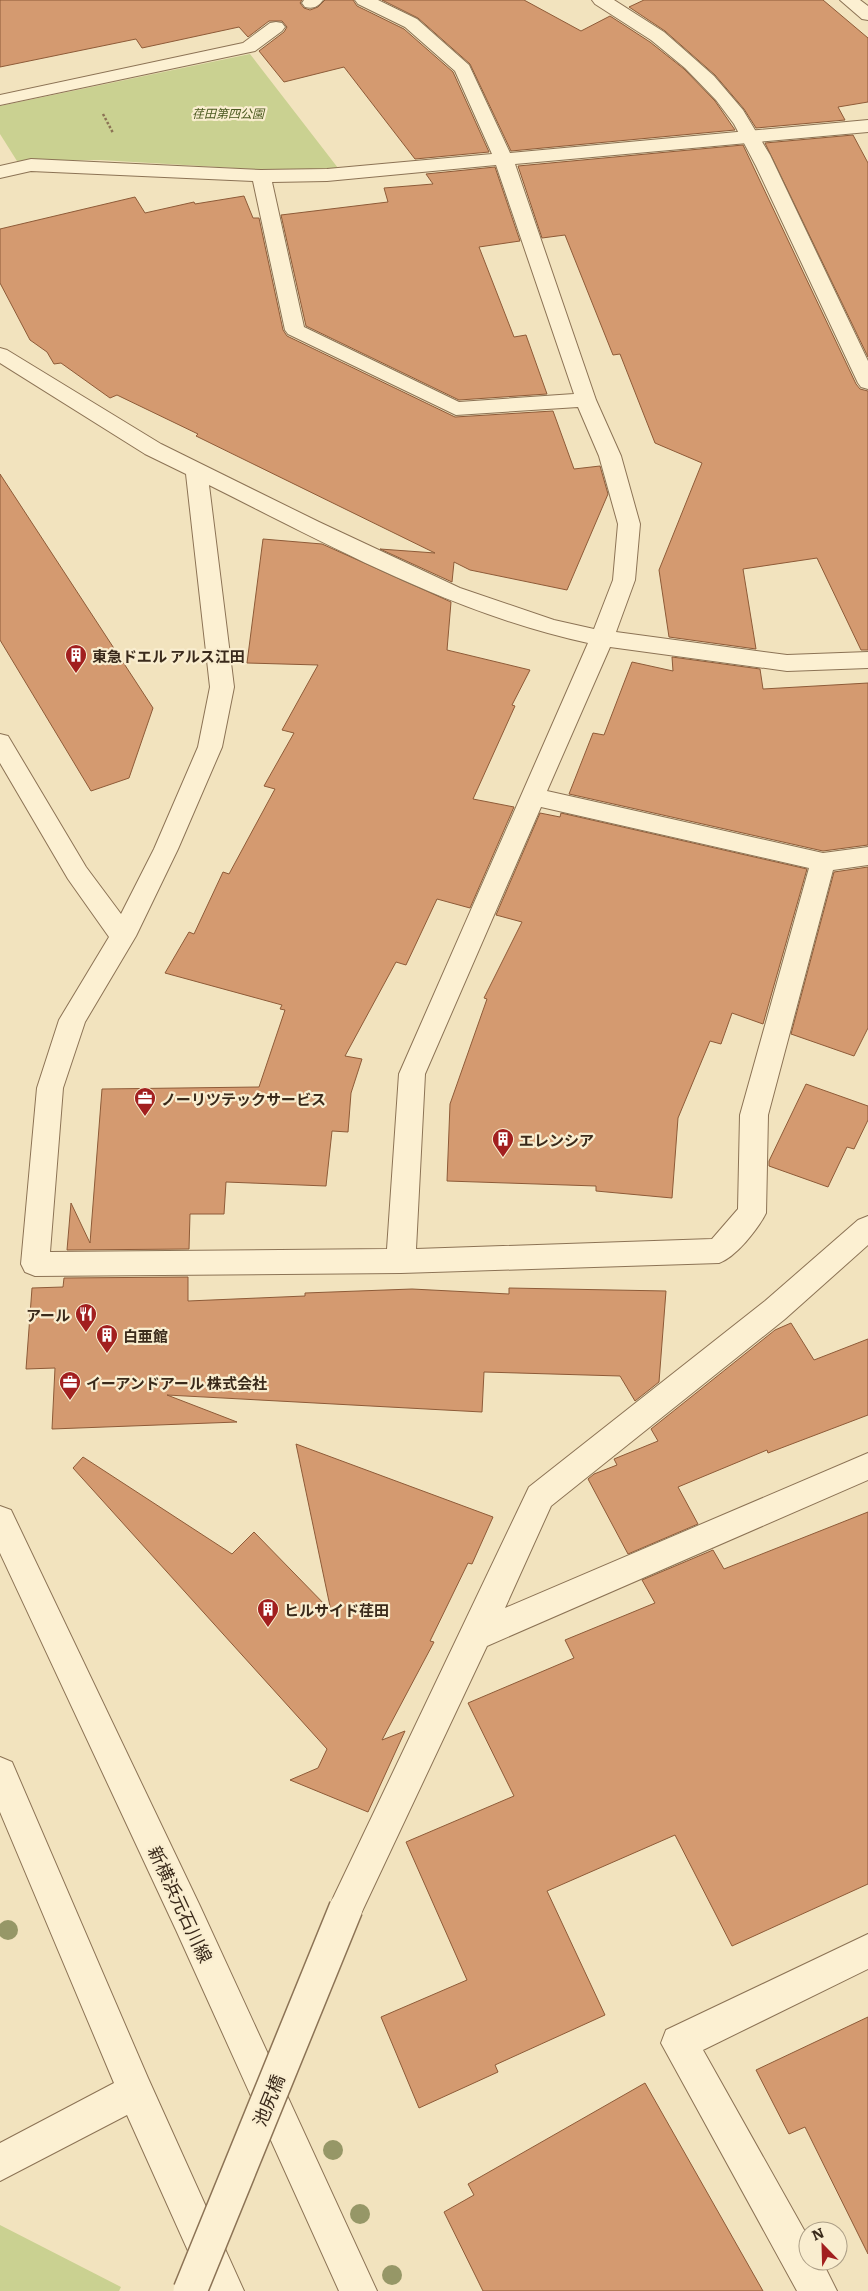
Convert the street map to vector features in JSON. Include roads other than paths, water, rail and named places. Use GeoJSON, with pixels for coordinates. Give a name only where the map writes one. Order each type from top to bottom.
{"type":"FeatureCollection","features":[{"type":"Feature","properties":{"kind":"street"},"geometry":{"type":"LineString","coordinates":[[364,0],[411,23],[463,70],[504,160],[586,400],[610,456],[629,524],[624,580],[602,638],[535,796],[412,1074],[401,1261]]}},
{"type":"Feature","properties":{"kind":"street"},"geometry":{"type":"LineString","coordinates":[[601,0],[673,47],[727,102],[751,137],[863,362],[868,383]]}},
{"type":"Feature","properties":{"kind":"street"},"geometry":{"type":"LineString","coordinates":[[849,0],[868,15]]}},
{"type":"Feature","properties":{"kind":"street"},"geometry":{"type":"LineString","coordinates":[[0,100],[248,47],[276,27]]}},
{"type":"Feature","properties":{"kind":"street"},"geometry":{"type":"LineString","coordinates":[[0,172],[31,165],[261,176],[327,175],[868,126]]}},
{"type":"Feature","properties":{"kind":"street"},"geometry":{"type":"LineString","coordinates":[[261,176],[295,330],[456,409],[586,400]]}},
{"type":"Feature","properties":{"kind":"street"},"geometry":{"type":"LineString","coordinates":[[0,354],[153,449],[452,593],[550,627],[602,638],[788,663],[868,660]]}},
{"type":"Feature","properties":{"kind":"street"},"geometry":{"type":"LineString","coordinates":[[196,471],[222,687],[210,746],[166,849],[123,936],[72,1020],[50,1088],[35,1264],[401,1261],[719,1251],[752,1213],[754,1115],[824,862]]}},
{"type":"Feature","properties":{"kind":"street"},"geometry":{"type":"LineString","coordinates":[[0,742],[77,873],[123,936]]}},
{"type":"Feature","properties":{"kind":"street"},"geometry":{"type":"LineString","coordinates":[[535,796],[824,862],[868,856]]}},
{"type":"Feature","properties":{"kind":"street","name":"池尻橋"},"geometry":{"type":"LineString","coordinates":[[190,2291],[346,1908],[540,1497],[775,1310],[868,1228]]}},
{"type":"Feature","properties":{"kind":"street"},"geometry":{"type":"LineString","coordinates":[[476,1636],[868,1466]]}},
{"type":"Feature","properties":{"kind":"street","name":"新横浜元石川線"},"geometry":{"type":"LineString","coordinates":[[0,1520],[188,1918],[358,2291]]}},
{"type":"Feature","properties":{"kind":"street"},"geometry":{"type":"LineString","coordinates":[[0,1773],[135,2091],[225,2291]]}},
{"type":"Feature","properties":{"kind":"street"},"geometry":{"type":"LineString","coordinates":[[818,2291],[679,2043],[868,1951]]}},
{"type":"Feature","properties":{"kind":"street"},"geometry":{"type":"LineString","coordinates":[[0,2163],[135,2091]]}},
{"type":"Feature","properties":{"kind":"place","name":"東急ドエル アルス江田"},"geometry":{"type":"Point","coordinates":[76,674]}},
{"type":"Feature","properties":{"kind":"place","name":"ノーリツテックサービス"},"geometry":{"type":"Point","coordinates":[145,1117]}},
{"type":"Feature","properties":{"kind":"place","name":"エレンシア"},"geometry":{"type":"Point","coordinates":[503,1158]}},
{"type":"Feature","properties":{"kind":"place","name":"アール"},"geometry":{"type":"Point","coordinates":[86,1333]}},
{"type":"Feature","properties":{"kind":"place","name":"白亜館"},"geometry":{"type":"Point","coordinates":[107,1354]}},
{"type":"Feature","properties":{"kind":"place","name":"イーアンドアール 株式会社"},"geometry":{"type":"Point","coordinates":[70,1401]}},
{"type":"Feature","properties":{"kind":"place","name":"ヒルサイド荏田"},"geometry":{"type":"Point","coordinates":[268,1628]}},
{"type":"Feature","properties":{"kind":"park label","name":"荏田第四公園"},"geometry":{"type":"Point","coordinates":[228,113]}}]}
